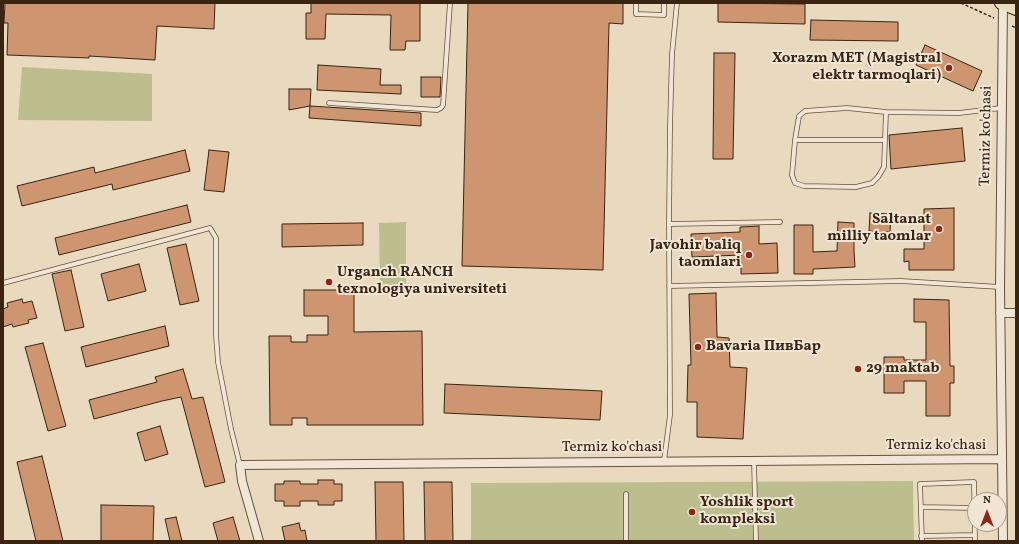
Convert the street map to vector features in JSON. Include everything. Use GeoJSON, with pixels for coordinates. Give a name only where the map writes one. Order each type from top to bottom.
{"type":"FeatureCollection","features":[{"type":"Feature","properties":{"kind":"main road"},"geometry":{"type":"LineString","coordinates":[[1002,4],[1016,9]]}},
{"type":"Feature","properties":{"kind":"street","name":"Termiz ko'chasi"},"geometry":{"type":"LineString","coordinates":[[1002,4],[1004,22],[1001,108],[1000,313],[1003,541]]}},
{"type":"Feature","properties":{"kind":"street"},"geometry":{"type":"LineString","coordinates":[[1000,313],[1016,313]]}},
{"type":"Feature","properties":{"kind":"street","name":"Termiz ko'chasi"},"geometry":{"type":"LineString","coordinates":[[240,465],[664,461],[1001,460]]}},
{"type":"Feature","properties":{"kind":"street"},"geometry":{"type":"LineString","coordinates":[[240,465],[242,481],[260,541]]}},
{"type":"Feature","properties":{"kind":"lane"},"geometry":{"type":"LineString","coordinates":[[328,103],[437,110],[444,106],[450,3]]}},
{"type":"Feature","properties":{"kind":"lane"},"geometry":{"type":"LineString","coordinates":[[636,3],[636,14],[664,15],[664,3]]}},
{"type":"Feature","properties":{"kind":"lane"},"geometry":{"type":"LineString","coordinates":[[664,461],[670,415],[669,224],[672,54],[677,3]]}},
{"type":"Feature","properties":{"kind":"lane"},"geometry":{"type":"LineString","coordinates":[[886,112],[884,167],[872,183],[856,187],[804,186],[795,183],[792,175],[795,140],[799,116],[804,112],[847,108],[886,112],[959,113],[1001,108]]}},
{"type":"Feature","properties":{"kind":"lane"},"geometry":{"type":"LineString","coordinates":[[795,140],[884,140]]}},
{"type":"Feature","properties":{"kind":"lane"},"geometry":{"type":"LineString","coordinates":[[669,224],[780,222]]}},
{"type":"Feature","properties":{"kind":"lane"},"geometry":{"type":"LineString","coordinates":[[3,283],[210,228],[216,238],[216,335],[218,362],[231,429],[240,465]]}},
{"type":"Feature","properties":{"kind":"lane"},"geometry":{"type":"LineString","coordinates":[[669,286],[901,281],[1000,287]]}},
{"type":"Feature","properties":{"kind":"lane"},"geometry":{"type":"LineString","coordinates":[[754,461],[756,541]]}},
{"type":"Feature","properties":{"kind":"lane"},"geometry":{"type":"LineString","coordinates":[[974,492],[974,482],[920,484],[922,538],[975,535]]}},
{"type":"Feature","properties":{"kind":"lane"},"geometry":{"type":"LineString","coordinates":[[626,494],[626,541]]}},
{"type":"Feature","properties":{"kind":"lane"},"geometry":{"type":"LineString","coordinates":[[920,507],[967,508]]}},
{"type":"Feature","properties":{"kind":"lane"},"geometry":{"type":"LineString","coordinates":[[975,532],[975,541]]}},
{"type":"Feature","properties":{"kind":"path"},"geometry":{"type":"LineString","coordinates":[[961,3],[1016,28]]}},
{"type":"Feature","properties":{"kind":"green space"},"geometry":{"type":"Polygon","coordinates":[[[22,67],[152,74],[152,121],[18,120],[22,67]]]}},
{"type":"Feature","properties":{"kind":"green space"},"geometry":{"type":"Polygon","coordinates":[[[406,222],[406,285],[380,285],[379,223],[406,222]]]}},
{"type":"Feature","properties":{"kind":"green space","name":"Yoshlik sport kompleksi"},"geometry":{"type":"Polygon","coordinates":[[[913,481],[914,541],[471,541],[471,483],[913,481]]]}},
{"type":"Feature","properties":{"kind":"building"},"geometry":{"type":"Polygon","coordinates":[[[5,3],[215,3],[214,29],[157,26],[155,60],[89,56],[89,58],[7,55],[8,23],[4,23],[5,3]]]}},
{"type":"Feature","properties":{"kind":"building"},"geometry":{"type":"Polygon","coordinates":[[[311,3],[420,3],[420,41],[406,41],[405,50],[390,50],[391,15],[326,14],[325,39],[306,39],[306,13],[311,13],[311,3]]]}},
{"type":"Feature","properties":{"kind":"building"},"geometry":{"type":"Polygon","coordinates":[[[468,3],[623,3],[623,24],[609,23],[603,270],[462,266],[468,3]]]}},
{"type":"Feature","properties":{"kind":"building"},"geometry":{"type":"Polygon","coordinates":[[[718,3],[805,4],[805,24],[718,22],[718,3]]]}},
{"type":"Feature","properties":{"kind":"building"},"geometry":{"type":"Polygon","coordinates":[[[811,20],[898,22],[898,41],[810,40],[811,20]]]}},
{"type":"Feature","properties":{"kind":"building","name":"Xorazm MET (Magistral elektr tarmoqlari)"},"geometry":{"type":"Polygon","coordinates":[[[925,45],[982,71],[973,91],[916,65],[925,45]]]}},
{"type":"Feature","properties":{"kind":"building"},"geometry":{"type":"Polygon","coordinates":[[[714,53],[735,53],[733,159],[713,159],[714,53]]]}},
{"type":"Feature","properties":{"kind":"building"},"geometry":{"type":"Polygon","coordinates":[[[318,65],[381,69],[380,85],[401,85],[401,94],[317,90],[318,65]]]}},
{"type":"Feature","properties":{"kind":"building"},"geometry":{"type":"Polygon","coordinates":[[[421,77],[441,77],[440,97],[421,97],[421,77]]]}},
{"type":"Feature","properties":{"kind":"building"},"geometry":{"type":"Polygon","coordinates":[[[289,89],[311,89],[310,106],[289,110],[289,89]]]}},
{"type":"Feature","properties":{"kind":"building"},"geometry":{"type":"Polygon","coordinates":[[[310,106],[421,113],[421,126],[309,118],[310,106]]]}},
{"type":"Feature","properties":{"kind":"building"},"geometry":{"type":"Polygon","coordinates":[[[962,128],[965,161],[891,169],[889,135],[962,128]]]}},
{"type":"Feature","properties":{"kind":"building"},"geometry":{"type":"Polygon","coordinates":[[[185,150],[190,171],[113,190],[112,184],[22,206],[17,186],[94,167],[95,173],[185,150]]]}},
{"type":"Feature","properties":{"kind":"building"},"geometry":{"type":"Polygon","coordinates":[[[209,150],[229,152],[224,192],[204,190],[209,150]]]}},
{"type":"Feature","properties":{"kind":"building"},"geometry":{"type":"Polygon","coordinates":[[[187,205],[191,222],[59,255],[55,238],[187,205]]]}},
{"type":"Feature","properties":{"kind":"building","name":"Saltanat milliy taomlar"},"geometry":{"type":"Polygon","coordinates":[[[954,208],[954,270],[909,270],[909,261],[904,262],[904,249],[924,249],[924,209],[954,208]]]}},
{"type":"Feature","properties":{"kind":"building"},"geometry":{"type":"Polygon","coordinates":[[[870,213],[891,214],[890,232],[869,231],[870,213]]]}},
{"type":"Feature","properties":{"kind":"building"},"geometry":{"type":"Polygon","coordinates":[[[838,222],[854,223],[855,267],[813,269],[813,274],[794,274],[794,225],[813,225],[813,252],[837,251],[838,222]]]}},
{"type":"Feature","properties":{"kind":"building"},"geometry":{"type":"Polygon","coordinates":[[[363,223],[363,245],[282,247],[282,224],[363,223]]]}},
{"type":"Feature","properties":{"kind":"building"},"geometry":{"type":"Polygon","coordinates":[[[759,226],[759,244],[777,243],[778,273],[741,274],[741,255],[692,257],[691,234],[740,232],[740,227],[759,226]]]}},
{"type":"Feature","properties":{"kind":"building"},"geometry":{"type":"Polygon","coordinates":[[[186,244],[199,301],[180,305],[167,248],[186,244]]]}},
{"type":"Feature","properties":{"kind":"building"},"geometry":{"type":"Polygon","coordinates":[[[139,264],[146,291],[108,301],[101,274],[139,264]]]}},
{"type":"Feature","properties":{"kind":"building"},"geometry":{"type":"Polygon","coordinates":[[[71,270],[84,327],[65,331],[52,274],[71,270]]]}},
{"type":"Feature","properties":{"kind":"building"},"geometry":{"type":"Polygon","coordinates":[[[304,290],[354,290],[354,332],[422,331],[423,425],[307,425],[307,418],[292,418],[292,425],[270,425],[269,336],[291,336],[291,342],[307,342],[307,335],[328,335],[328,316],[304,316],[304,290]]]}},
{"type":"Feature","properties":{"kind":"building"},"geometry":{"type":"Polygon","coordinates":[[[716,293],[717,337],[729,338],[730,367],[747,368],[743,439],[697,437],[697,402],[687,402],[688,365],[691,365],[689,294],[716,293]]]}},
{"type":"Feature","properties":{"kind":"building"},"geometry":{"type":"Polygon","coordinates":[[[22,299],[23,303],[32,301],[37,318],[28,320],[29,323],[13,327],[12,324],[3,327],[3,309],[8,307],[7,303],[22,299]]]}},
{"type":"Feature","properties":{"kind":"building"},"geometry":{"type":"Polygon","coordinates":[[[914,299],[949,300],[950,366],[954,366],[954,383],[950,383],[950,416],[926,416],[926,381],[904,381],[904,393],[884,393],[884,357],[904,357],[904,360],[926,360],[926,322],[914,322],[914,299]]]}},
{"type":"Feature","properties":{"kind":"building"},"geometry":{"type":"Polygon","coordinates":[[[165,326],[169,346],[86,367],[81,347],[165,326]]]}},
{"type":"Feature","properties":{"kind":"building"},"geometry":{"type":"Polygon","coordinates":[[[43,343],[66,426],[48,431],[25,347],[43,343]]]}},
{"type":"Feature","properties":{"kind":"building"},"geometry":{"type":"Polygon","coordinates":[[[183,369],[192,399],[203,397],[225,482],[205,487],[181,397],[94,419],[89,400],[157,382],[155,377],[183,369]]]}},
{"type":"Feature","properties":{"kind":"building"},"geometry":{"type":"Polygon","coordinates":[[[445,384],[602,391],[600,420],[444,413],[445,384]]]}},
{"type":"Feature","properties":{"kind":"building"},"geometry":{"type":"Polygon","coordinates":[[[160,426],[168,454],[145,461],[137,433],[160,426]]]}},
{"type":"Feature","properties":{"kind":"building"},"geometry":{"type":"Polygon","coordinates":[[[42,456],[63,541],[36,541],[17,462],[42,456]]]}},
{"type":"Feature","properties":{"kind":"building"},"geometry":{"type":"Polygon","coordinates":[[[318,480],[334,480],[334,484],[342,484],[342,501],[334,501],[334,505],[318,505],[318,501],[300,501],[300,506],[284,506],[284,501],[275,501],[275,484],[284,484],[284,481],[300,481],[300,484],[318,484],[318,480]]]}},
{"type":"Feature","properties":{"kind":"building"},"geometry":{"type":"Polygon","coordinates":[[[375,482],[403,482],[404,541],[376,541],[375,482]]]}},
{"type":"Feature","properties":{"kind":"building"},"geometry":{"type":"Polygon","coordinates":[[[424,482],[452,482],[453,541],[425,541],[424,482]]]}},
{"type":"Feature","properties":{"kind":"building"},"geometry":{"type":"Polygon","coordinates":[[[101,505],[154,506],[153,541],[101,541],[101,505]]]}},
{"type":"Feature","properties":{"kind":"building"},"geometry":{"type":"Polygon","coordinates":[[[176,517],[182,541],[170,541],[165,519],[176,517]]]}},
{"type":"Feature","properties":{"kind":"building"},"geometry":{"type":"Polygon","coordinates":[[[233,517],[240,541],[218,541],[213,523],[233,517]]]}},
{"type":"Feature","properties":{"kind":"building"},"geometry":{"type":"Polygon","coordinates":[[[299,523],[301,531],[305,530],[307,541],[285,541],[282,527],[299,523]]]}},
{"type":"Feature","properties":{"kind":"place","name":"Xorazm MET (Magistral elektr tarmoqlari)"},"geometry":{"type":"Point","coordinates":[949,68]}},
{"type":"Feature","properties":{"kind":"place","name":"Saltanat milliy taomlar"},"geometry":{"type":"Point","coordinates":[939,229]}},
{"type":"Feature","properties":{"kind":"place","name":"Javohir baliq taomlari"},"geometry":{"type":"Point","coordinates":[749,255]}},
{"type":"Feature","properties":{"kind":"place","name":"Urganch RANCH texnologiya universiteti"},"geometry":{"type":"Point","coordinates":[329,282]}},
{"type":"Feature","properties":{"kind":"place","name":"Bavaria ПивБар"},"geometry":{"type":"Point","coordinates":[698,347]}},
{"type":"Feature","properties":{"kind":"place","name":"29 maktab"},"geometry":{"type":"Point","coordinates":[858,369]}},
{"type":"Feature","properties":{"kind":"place","name":"Yoshlik sport kompleksi"},"geometry":{"type":"Point","coordinates":[692,512]}}]}
